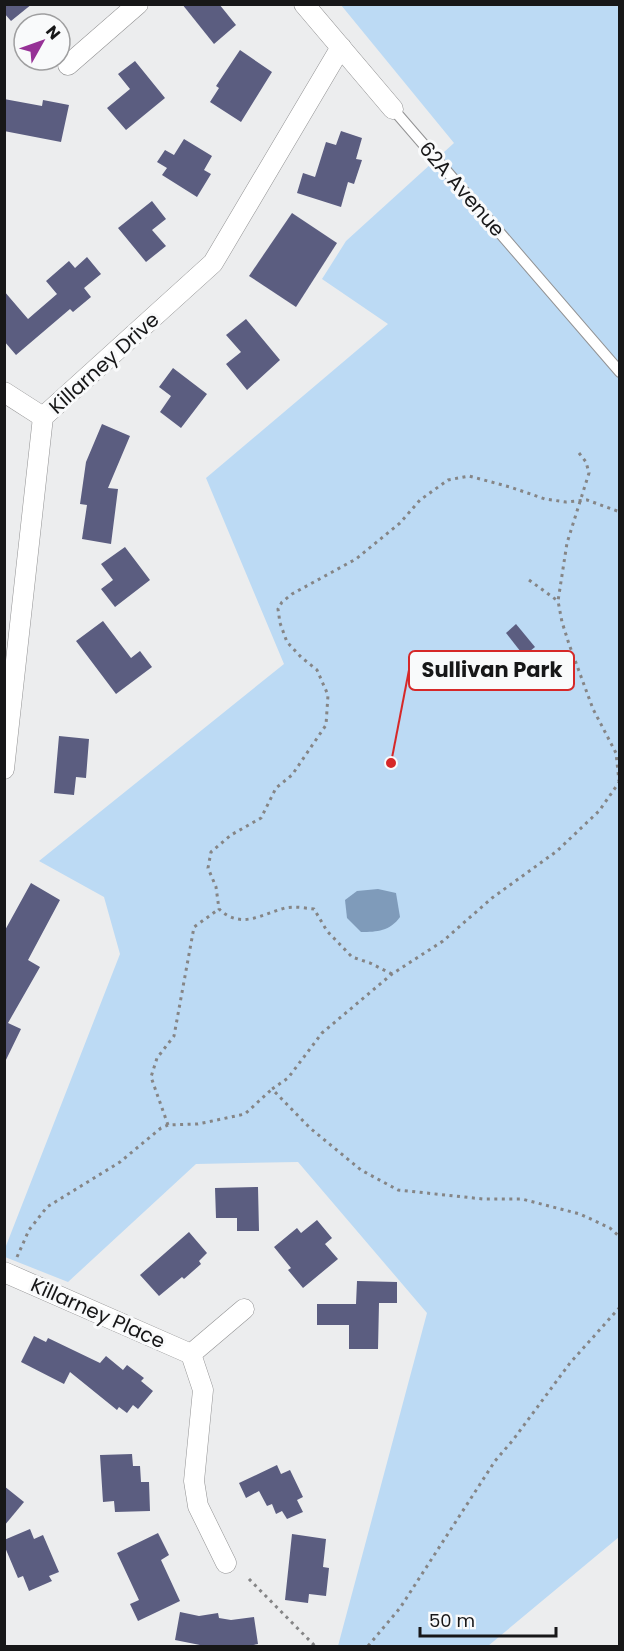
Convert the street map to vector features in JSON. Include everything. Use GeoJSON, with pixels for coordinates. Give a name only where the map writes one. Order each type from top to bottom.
{"type":"FeatureCollection","features":[{"type":"Feature","properties":{"kind":"street"},"geometry":{"type":"LineString","coordinates":[[72,62],[138,4]]}},
{"type":"Feature","properties":{"kind":"street","name":"62A Avenue"},"geometry":{"type":"LineString","coordinates":[[304,4],[393,109]]}},
{"type":"Feature","properties":{"kind":"street","name":"Killarney Drive"},"geometry":{"type":"LineString","coordinates":[[4,769],[11,640],[43,417],[213,264],[341,47]]}},
{"type":"Feature","properties":{"kind":"street"},"geometry":{"type":"LineString","coordinates":[[4,392],[43,417]]}},
{"type":"Feature","properties":{"kind":"street","name":"Killarney Place"},"geometry":{"type":"LineString","coordinates":[[10,1267],[191,1354]]}},
{"type":"Feature","properties":{"kind":"street"},"geometry":{"type":"LineString","coordinates":[[226,1563],[198,1506],[194,1481],[203,1390],[191,1354],[244,1309]]}},
{"type":"Feature","properties":{"kind":"lane","name":"62A Avenue"},"geometry":{"type":"LineString","coordinates":[[393,109],[620,372]]}},
{"type":"Feature","properties":{"kind":"path"},"geometry":{"type":"LineString","coordinates":[[10,1267],[29,1230],[47,1207],[120,1162],[168,1125],[198,1124],[245,1113],[288,1078],[322,1033],[392,974],[443,941],[492,898],[557,851],[599,811],[619,781],[616,753],[593,709],[562,622],[558,601],[567,543],[590,473],[579,453]]}},
{"type":"Feature","properties":{"kind":"path"},"geometry":{"type":"LineString","coordinates":[[392,974],[352,957],[327,931],[314,909],[287,908],[254,920],[226,916],[219,909],[216,887],[208,868],[211,852],[231,835],[261,818],[276,788],[292,775],[327,725],[328,696],[317,670],[287,642],[280,624],[278,609],[291,594],[363,553],[400,523],[420,500],[448,480],[469,476],[545,499],[566,502],[587,500],[620,512]]}},
{"type":"Feature","properties":{"kind":"path"},"geometry":{"type":"LineString","coordinates":[[529,580],[558,601]]}},
{"type":"Feature","properties":{"kind":"path"},"geometry":{"type":"LineString","coordinates":[[168,1125],[151,1077],[157,1058],[174,1035],[194,927],[219,909]]}},
{"type":"Feature","properties":{"kind":"path"},"geometry":{"type":"LineString","coordinates":[[272,1089],[310,1128],[361,1170],[398,1190],[483,1199],[522,1199],[580,1214],[610,1228],[620,1237]]}},
{"type":"Feature","properties":{"kind":"path"},"geometry":{"type":"LineString","coordinates":[[368,1647],[400,1608],[495,1461],[570,1363],[620,1307]]}},
{"type":"Feature","properties":{"kind":"path"},"geometry":{"type":"LineString","coordinates":[[249,1579],[315,1647]]}},
{"type":"Feature","properties":{"kind":"shaded area"},"geometry":{"type":"Polygon","coordinates":[[[341,5],[619,5],[619,1537],[488,1646],[338,1646],[427,1313],[298,1162],[196,1164],[68,1282],[5,1257],[4,1251],[120,954],[104,897],[39,861],[284,664],[206,478],[388,324],[322,279],[346,241],[454,143],[341,5]]]}},
{"type":"Feature","properties":{"kind":"shaded area"},"geometry":{"type":"Polygon","coordinates":[[[378,889],[396,893],[400,917],[383,930],[361,932],[347,918],[345,900],[357,891],[378,889]]]}},
{"type":"Feature","properties":{"kind":"building"},"geometry":{"type":"Polygon","coordinates":[[[4,4],[32,4],[22,12],[12,12],[11,21],[4,13],[4,4]]]}},
{"type":"Feature","properties":{"kind":"building"},"geometry":{"type":"Polygon","coordinates":[[[182,4],[219,4],[236,25],[214,44],[182,4]]]}},
{"type":"Feature","properties":{"kind":"building"},"geometry":{"type":"Polygon","coordinates":[[[240,50],[272,72],[241,122],[210,102],[219,88],[216,86],[240,50]]]}},
{"type":"Feature","properties":{"kind":"building"},"geometry":{"type":"Polygon","coordinates":[[[135,61],[165,98],[126,130],[107,108],[130,89],[118,74],[135,61]]]}},
{"type":"Feature","properties":{"kind":"building"},"geometry":{"type":"Polygon","coordinates":[[[4,99],[42,106],[43,100],[69,105],[61,142],[4,131],[4,99]]]}},
{"type":"Feature","properties":{"kind":"building"},"geometry":{"type":"Polygon","coordinates":[[[341,131],[362,138],[356,159],[362,160],[354,184],[348,182],[341,207],[297,193],[303,173],[315,177],[326,142],[336,145],[341,131]]]}},
{"type":"Feature","properties":{"kind":"building"},"geometry":{"type":"Polygon","coordinates":[[[184,139],[212,156],[204,170],[211,174],[197,197],[162,175],[167,168],[157,162],[165,150],[174,155],[184,139]]]}},
{"type":"Feature","properties":{"kind":"building"},"geometry":{"type":"Polygon","coordinates":[[[152,201],[166,219],[152,230],[166,246],[146,262],[118,228],[152,201]]]}},
{"type":"Feature","properties":{"kind":"building"},"geometry":{"type":"Polygon","coordinates":[[[292,213],[337,243],[296,307],[249,276],[292,213]]]}},
{"type":"Feature","properties":{"kind":"building"},"geometry":{"type":"Polygon","coordinates":[[[87,257],[101,274],[84,288],[91,297],[73,312],[70,309],[16,355],[4,341],[4,291],[28,319],[57,294],[46,281],[69,261],[75,268],[87,257]]]}},
{"type":"Feature","properties":{"kind":"building"},"geometry":{"type":"Polygon","coordinates":[[[246,319],[280,360],[247,390],[226,364],[241,352],[226,335],[246,319]]]}},
{"type":"Feature","properties":{"kind":"building"},"geometry":{"type":"Polygon","coordinates":[[[173,368],[207,394],[181,428],[160,412],[171,396],[159,387],[173,368]]]}},
{"type":"Feature","properties":{"kind":"building"},"geometry":{"type":"Polygon","coordinates":[[[102,424],[130,436],[108,488],[118,489],[111,544],[82,539],[87,505],[80,504],[86,462],[102,424]]]}},
{"type":"Feature","properties":{"kind":"building"},"geometry":{"type":"Polygon","coordinates":[[[125,547],[150,580],[115,607],[101,589],[113,580],[101,564],[125,547]]]}},
{"type":"Feature","properties":{"kind":"building"},"geometry":{"type":"Polygon","coordinates":[[[103,621],[131,658],[140,651],[152,667],[116,694],[76,641],[103,621]]]}},
{"type":"Feature","properties":{"kind":"building"},"geometry":{"type":"Polygon","coordinates":[[[516,624],[535,647],[524,656],[506,633],[516,624]]]}},
{"type":"Feature","properties":{"kind":"building"},"geometry":{"type":"Polygon","coordinates":[[[59,736],[89,739],[86,778],[76,777],[74,795],[54,793],[59,736]]]}},
{"type":"Feature","properties":{"kind":"building"},"geometry":{"type":"Polygon","coordinates":[[[31,883],[60,900],[28,960],[40,967],[8,1023],[21,1029],[4,1064],[4,932],[31,883]]]}},
{"type":"Feature","properties":{"kind":"building"},"geometry":{"type":"Polygon","coordinates":[[[258,1187],[259,1231],[237,1231],[237,1218],[216,1218],[215,1188],[258,1187]]]}},
{"type":"Feature","properties":{"kind":"building"},"geometry":{"type":"Polygon","coordinates":[[[317,1220],[332,1238],[325,1244],[338,1259],[303,1288],[288,1270],[291,1268],[274,1247],[297,1228],[301,1233],[317,1220]]]}},
{"type":"Feature","properties":{"kind":"building"},"geometry":{"type":"Polygon","coordinates":[[[189,1232],[207,1253],[199,1261],[201,1264],[159,1296],[140,1275],[189,1232]]]}},
{"type":"Feature","properties":{"kind":"building"},"geometry":{"type":"Polygon","coordinates":[[[357,1281],[397,1282],[397,1303],[379,1303],[378,1349],[349,1349],[349,1325],[317,1325],[317,1304],[356,1304],[357,1281]]]}},
{"type":"Feature","properties":{"kind":"building"},"geometry":{"type":"Polygon","coordinates":[[[34,1336],[46,1342],[48,1338],[100,1363],[106,1356],[123,1370],[127,1365],[144,1378],[141,1381],[153,1391],[138,1409],[133,1405],[127,1413],[119,1407],[117,1410],[70,1372],[64,1384],[21,1362],[34,1336]]]}},
{"type":"Feature","properties":{"kind":"building"},"geometry":{"type":"Polygon","coordinates":[[[132,1454],[133,1466],[140,1466],[141,1482],[149,1482],[150,1511],[115,1512],[114,1501],[103,1502],[100,1455],[132,1454]]]}},
{"type":"Feature","properties":{"kind":"building"},"geometry":{"type":"Polygon","coordinates":[[[277,1465],[281,1474],[290,1470],[303,1497],[297,1500],[303,1512],[287,1519],[282,1511],[276,1514],[272,1504],[267,1506],[259,1491],[246,1498],[239,1483],[277,1465]]]}},
{"type":"Feature","properties":{"kind":"building"},"geometry":{"type":"Polygon","coordinates":[[[4,1486],[24,1502],[4,1526],[4,1486]]]}},
{"type":"Feature","properties":{"kind":"building"},"geometry":{"type":"Polygon","coordinates":[[[30,1529],[34,1539],[43,1535],[59,1572],[49,1576],[52,1581],[29,1591],[23,1576],[18,1578],[4,1540],[30,1529]]]}},
{"type":"Feature","properties":{"kind":"building"},"geometry":{"type":"Polygon","coordinates":[[[158,1533],[169,1555],[161,1560],[180,1601],[138,1621],[130,1604],[139,1600],[117,1553],[158,1533]]]}},
{"type":"Feature","properties":{"kind":"building"},"geometry":{"type":"Polygon","coordinates":[[[292,1534],[326,1539],[323,1567],[329,1568],[326,1596],[309,1594],[308,1603],[285,1600],[292,1534]]]}},
{"type":"Feature","properties":{"kind":"building"},"geometry":{"type":"Polygon","coordinates":[[[180,1612],[199,1616],[218,1613],[219,1618],[231,1620],[254,1617],[258,1644],[242,1647],[210,1647],[175,1640],[180,1612]]]}},
{"type":"Feature","properties":{"kind":"place","name":"Sullivan Park"},"geometry":{"type":"Point","coordinates":[391,763]}}]}
